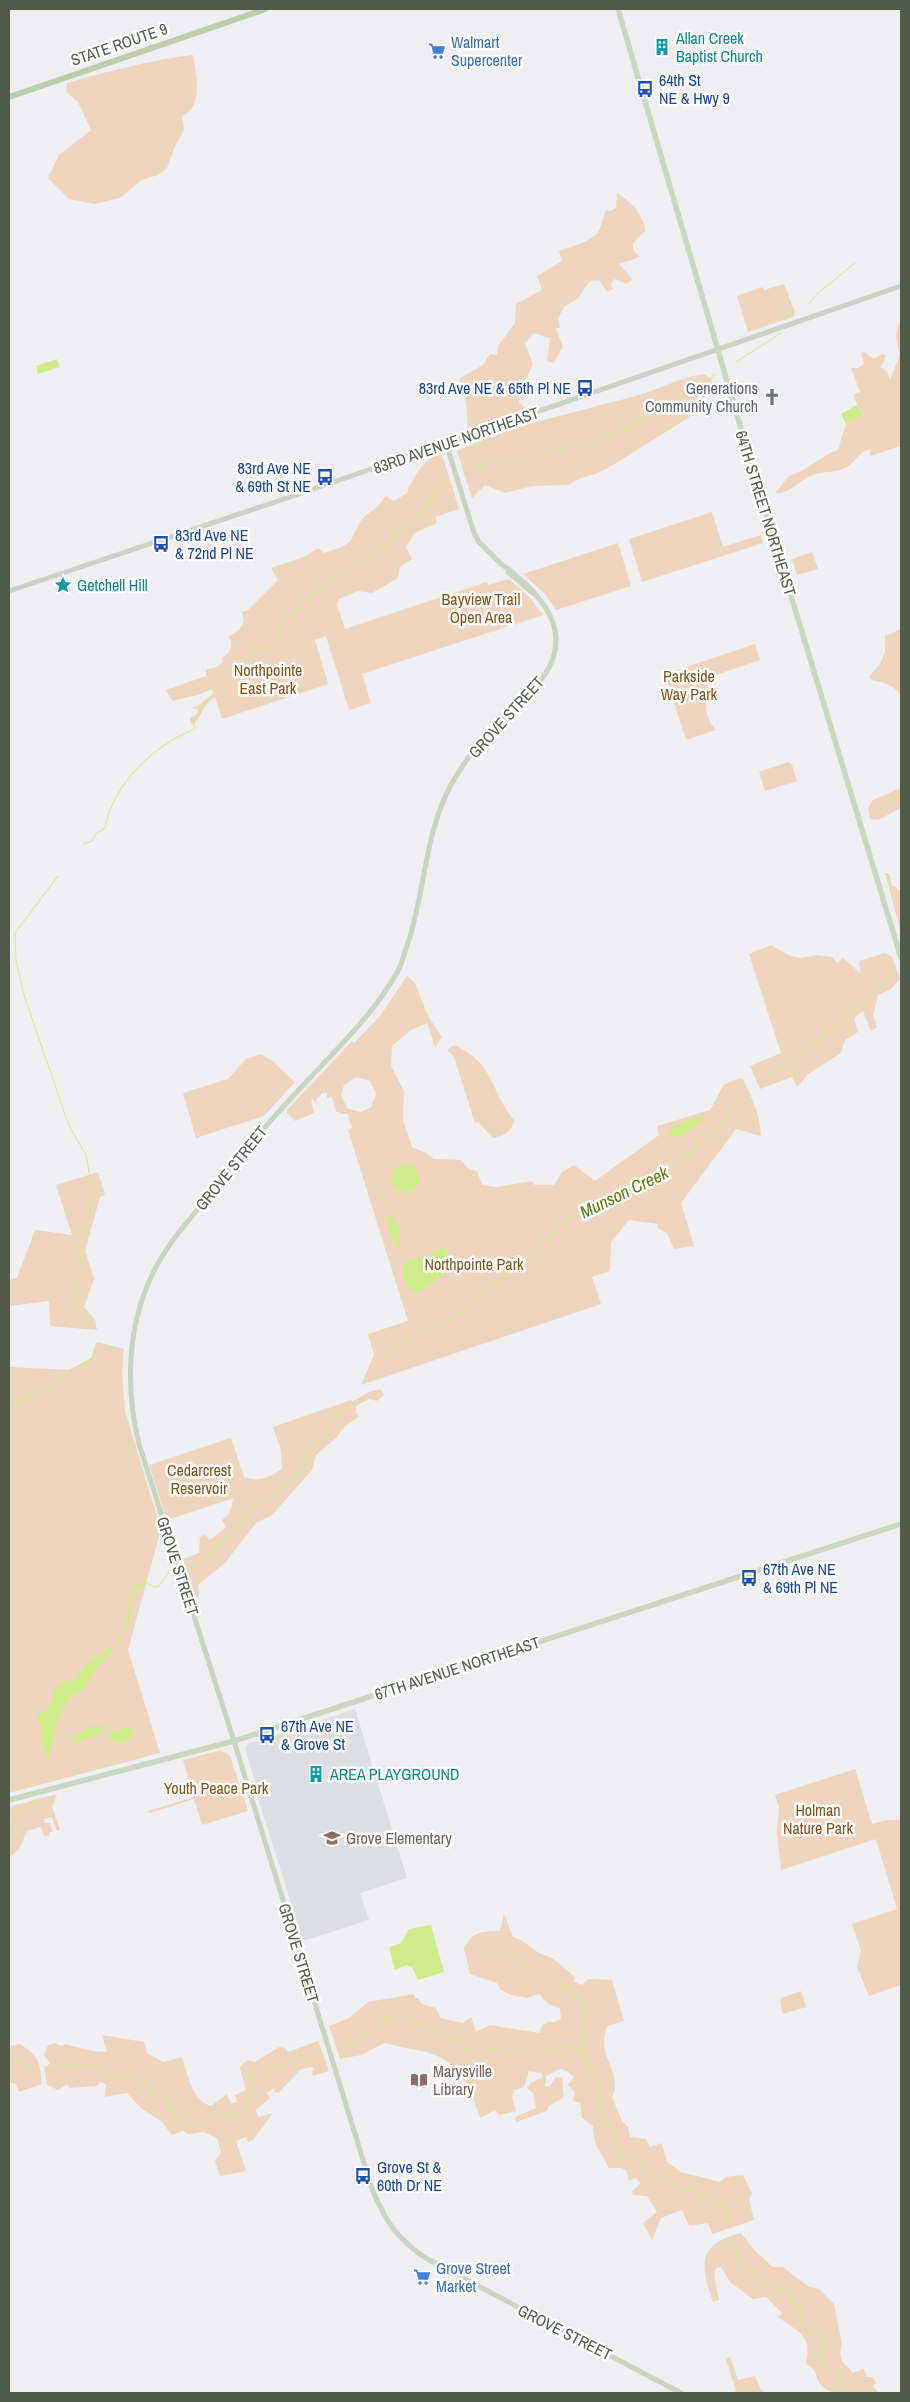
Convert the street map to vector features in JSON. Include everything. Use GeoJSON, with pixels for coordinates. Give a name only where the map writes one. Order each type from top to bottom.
{"type":"FeatureCollection","features":[{"type":"Feature","properties":{"kind":"main road","name":"STATE ROUTE 9"},"geometry":{"type":"LineString","coordinates":[[9,96],[266,9]]}},
{"type":"Feature","properties":{"kind":"main road","name":"64TH STREET NORTHEAST"},"geometry":{"type":"LineString","coordinates":[[618,9],[856,813],[901,958]]}},
{"type":"Feature","properties":{"kind":"main road","name":"67TH AVENUE NORTHEAST"},"geometry":{"type":"LineString","coordinates":[[9,1800],[234,1740],[901,1524]]}},
{"type":"Feature","properties":{"kind":"street","name":"83RD AVENUE NORTHEAST"},"geometry":{"type":"LineString","coordinates":[[9,591],[719,350],[901,286]]}},
{"type":"Feature","properties":{"kind":"street","name":"GROVE STREET"},"geometry":{"type":"LineString","coordinates":[[446,443],[474,533],[479,542],[521,585],[536,596],[547,608],[554,620],[557,638],[553,659],[536,686],[486,736],[466,761],[449,788],[434,830],[414,922],[397,972],[372,1009],[278,1112],[170,1245],[154,1272],[138,1316],[129,1363],[130,1404],[134,1424],[234,1740],[372,2189],[392,2230],[406,2245],[427,2260],[681,2393]]}},
{"type":"Feature","properties":{"kind":"shaded area"},"geometry":{"type":"Polygon","coordinates":[[[57,359],[60,367],[38,374],[36,366],[57,359]]]}},
{"type":"Feature","properties":{"kind":"shaded area"},"geometry":{"type":"Polygon","coordinates":[[[857,405],[863,415],[846,424],[841,414],[857,405]]]}},
{"type":"Feature","properties":{"kind":"shaded area"},"geometry":{"type":"Polygon","coordinates":[[[702,1116],[704,1119],[682,1136],[667,1136],[678,1125],[702,1116]]]}},
{"type":"Feature","properties":{"kind":"shaded area"},"geometry":{"type":"Polygon","coordinates":[[[405,1164],[415,1168],[419,1178],[415,1188],[405,1192],[395,1188],[391,1178],[395,1168],[405,1164]]]}},
{"type":"Feature","properties":{"kind":"shaded area"},"geometry":{"type":"Polygon","coordinates":[[[389,1215],[396,1221],[400,1230],[398,1249],[391,1237],[386,1217],[389,1215]]]}},
{"type":"Feature","properties":{"kind":"shaded area"},"geometry":{"type":"Polygon","coordinates":[[[442,1247],[446,1249],[447,1264],[444,1275],[416,1293],[405,1282],[403,1266],[409,1259],[429,1256],[442,1247]]]}},
{"type":"Feature","properties":{"kind":"shaded area"},"geometry":{"type":"Polygon","coordinates":[[[147,1581],[134,1595],[128,1628],[124,1634],[131,1597],[136,1585],[147,1581]]]}},
{"type":"Feature","properties":{"kind":"shaded area"},"geometry":{"type":"Polygon","coordinates":[[[124,1634],[114,1648],[108,1651],[108,1657],[96,1668],[83,1690],[71,1698],[61,1713],[55,1730],[54,1744],[49,1748],[53,1766],[39,1739],[42,1738],[41,1723],[35,1716],[43,1712],[48,1706],[59,1685],[74,1681],[80,1671],[94,1658],[100,1657],[107,1649],[113,1647],[118,1638],[124,1634]]]}},
{"type":"Feature","properties":{"kind":"shaded area","name":"Grove Elementary"},"geometry":{"type":"Polygon","coordinates":[[[355,1709],[407,1878],[360,1893],[369,1920],[306,1940],[302,1938],[258,1798],[260,1797],[245,1749],[247,1744],[355,1709]]]}},
{"type":"Feature","properties":{"kind":"shaded area"},"geometry":{"type":"Polygon","coordinates":[[[92,1725],[107,1727],[98,1736],[72,1743],[70,1741],[78,1733],[92,1725]]]}},
{"type":"Feature","properties":{"kind":"shaded area"},"geometry":{"type":"Polygon","coordinates":[[[127,1727],[132,1729],[134,1734],[126,1742],[119,1743],[108,1738],[111,1732],[127,1727]]]}},
{"type":"Feature","properties":{"kind":"shaded area"},"geometry":{"type":"Polygon","coordinates":[[[431,1925],[444,1972],[418,1980],[412,1967],[407,1965],[395,1970],[389,1947],[401,1943],[409,1929],[431,1925]]]}},
{"type":"Feature","properties":{"kind":"green space"},"geometry":{"type":"Polygon","coordinates":[[[193,55],[197,80],[196,98],[189,112],[182,116],[184,130],[175,146],[167,168],[158,175],[141,180],[122,197],[95,204],[69,199],[48,178],[59,155],[91,130],[78,102],[66,92],[67,83],[130,66],[193,55]]]}},
{"type":"Feature","properties":{"kind":"green space"},"geometry":{"type":"Polygon","coordinates":[[[617,193],[636,209],[644,225],[645,231],[633,243],[633,250],[640,257],[619,264],[632,279],[628,284],[614,279],[611,284],[613,289],[607,292],[599,280],[590,281],[578,298],[564,307],[558,318],[560,327],[556,329],[563,347],[553,363],[547,361],[550,338],[534,333],[525,343],[533,365],[524,383],[519,402],[526,409],[468,429],[466,402],[459,379],[483,365],[490,354],[497,355],[498,346],[515,323],[516,304],[542,290],[537,276],[562,261],[559,251],[595,236],[606,210],[610,211],[616,208],[617,193]]]}},
{"type":"Feature","properties":{"kind":"green space"},"geometry":{"type":"Polygon","coordinates":[[[784,284],[795,312],[793,317],[748,332],[737,296],[763,287],[764,290],[784,284]]]}},
{"type":"Feature","properties":{"kind":"green space"},"geometry":{"type":"Polygon","coordinates":[[[901,321],[901,446],[870,456],[871,449],[866,450],[843,469],[813,475],[785,492],[775,493],[789,476],[838,450],[846,424],[863,415],[855,400],[854,394],[860,392],[851,368],[858,368],[864,364],[861,353],[865,352],[870,357],[875,358],[883,354],[886,356],[881,367],[887,372],[890,380],[900,354],[896,337],[901,321]]]}},
{"type":"Feature","properties":{"kind":"green space"},"geometry":{"type":"Polygon","coordinates":[[[704,374],[711,379],[713,387],[688,418],[613,465],[598,473],[578,479],[569,485],[532,486],[505,493],[485,485],[472,498],[457,451],[523,426],[635,396],[686,378],[704,374]]]}},
{"type":"Feature","properties":{"kind":"green space","name":"Northpointe East Park"},"geometry":{"type":"Polygon","coordinates":[[[438,454],[443,457],[459,509],[435,517],[437,523],[415,533],[406,547],[412,559],[400,567],[398,578],[372,593],[358,591],[339,599],[337,605],[345,629],[487,582],[488,585],[509,579],[531,599],[543,615],[362,674],[371,703],[349,710],[326,636],[315,640],[328,684],[222,719],[215,697],[206,706],[194,724],[191,723],[190,718],[197,714],[198,710],[192,708],[214,693],[212,689],[198,695],[172,701],[166,690],[206,676],[206,670],[221,664],[223,661],[221,658],[231,649],[231,640],[228,637],[239,630],[244,622],[242,612],[248,610],[278,580],[271,568],[304,557],[318,548],[324,553],[347,544],[363,518],[386,496],[394,501],[407,493],[419,470],[428,460],[438,454]]]}},
{"type":"Feature","properties":{"kind":"green space"},"geometry":{"type":"Polygon","coordinates":[[[712,512],[723,547],[761,535],[763,543],[642,582],[629,539],[712,512]]]}},
{"type":"Feature","properties":{"kind":"green space","name":"Bayview Trail Open Area"},"geometry":{"type":"Polygon","coordinates":[[[618,543],[631,586],[556,610],[545,594],[523,574],[618,543]]]}},
{"type":"Feature","properties":{"kind":"green space"},"geometry":{"type":"Polygon","coordinates":[[[812,552],[818,569],[797,575],[792,559],[812,552]]]}},
{"type":"Feature","properties":{"kind":"green space"},"geometry":{"type":"Polygon","coordinates":[[[901,629],[901,695],[891,686],[872,680],[869,677],[880,664],[885,652],[885,636],[901,629]]]}},
{"type":"Feature","properties":{"kind":"green space","name":"Parkside Way Park"},"geometry":{"type":"Polygon","coordinates":[[[755,644],[760,660],[710,677],[706,698],[706,711],[711,724],[716,730],[686,740],[665,674],[755,644]]]}},
{"type":"Feature","properties":{"kind":"green space"},"geometry":{"type":"Polygon","coordinates":[[[788,762],[792,765],[797,781],[765,791],[759,772],[788,762]]]}},
{"type":"Feature","properties":{"kind":"green space"},"geometry":{"type":"Polygon","coordinates":[[[901,788],[901,808],[878,820],[870,819],[868,808],[873,800],[901,788]]]}},
{"type":"Feature","properties":{"kind":"green space"},"geometry":{"type":"Polygon","coordinates":[[[885,873],[889,873],[892,885],[901,891],[901,933],[885,873]]]}},
{"type":"Feature","properties":{"kind":"green space"},"geometry":{"type":"Polygon","coordinates":[[[771,945],[790,956],[802,958],[816,955],[832,957],[837,963],[843,958],[861,974],[859,961],[885,953],[892,957],[900,979],[891,989],[878,995],[873,1015],[877,1027],[871,1031],[863,1011],[854,1018],[858,1032],[845,1040],[841,1053],[808,1074],[797,1087],[792,1077],[760,1089],[750,1066],[781,1053],[749,954],[771,945]]]}},
{"type":"Feature","properties":{"kind":"green space","name":"Northpointe Park"},"geometry":{"type":"Polygon","coordinates":[[[407,976],[415,983],[428,1016],[442,1037],[435,1047],[427,1023],[411,1030],[392,1046],[391,1066],[404,1091],[403,1120],[412,1147],[434,1159],[461,1160],[469,1169],[477,1171],[482,1185],[496,1187],[532,1181],[535,1185],[554,1185],[562,1172],[574,1165],[595,1181],[659,1135],[657,1126],[710,1110],[724,1084],[742,1078],[755,1106],[761,1136],[736,1129],[681,1203],[694,1246],[674,1249],[667,1233],[657,1228],[658,1224],[629,1220],[611,1242],[610,1271],[592,1277],[601,1304],[361,1385],[374,1355],[368,1334],[408,1321],[348,1130],[352,1128],[348,1114],[336,1111],[332,1097],[327,1098],[327,1093],[323,1093],[316,1099],[317,1104],[313,1099],[311,1100],[314,1113],[295,1121],[287,1113],[287,1110],[352,1041],[354,1043],[380,1016],[407,976]],[[356,1077],[344,1085],[341,1095],[347,1108],[361,1112],[371,1107],[376,1094],[370,1081],[356,1077]]]}},
{"type":"Feature","properties":{"kind":"green space"},"geometry":{"type":"Polygon","coordinates":[[[454,1045],[468,1052],[485,1069],[506,1109],[514,1120],[510,1130],[504,1134],[493,1138],[478,1122],[475,1123],[454,1057],[447,1050],[454,1045]]]}},
{"type":"Feature","properties":{"kind":"green space"},"geometry":{"type":"Polygon","coordinates":[[[261,1054],[271,1060],[295,1082],[264,1116],[196,1138],[183,1093],[228,1079],[246,1059],[261,1054]]]}},
{"type":"Feature","properties":{"kind":"green space"},"geometry":{"type":"Polygon","coordinates":[[[98,1172],[105,1195],[100,1197],[85,1251],[94,1279],[84,1307],[95,1320],[97,1330],[50,1326],[49,1301],[9,1306],[9,1280],[17,1278],[35,1230],[72,1235],[56,1185],[98,1172]]]}},
{"type":"Feature","properties":{"kind":"green space"},"geometry":{"type":"Polygon","coordinates":[[[97,1342],[124,1349],[122,1374],[125,1411],[161,1529],[128,1650],[160,1753],[9,1793],[9,1367],[69,1370],[91,1358],[97,1342]]]}},
{"type":"Feature","properties":{"kind":"green space","name":"Cedarcrest Reservoir"},"geometry":{"type":"Polygon","coordinates":[[[381,1389],[384,1395],[377,1401],[369,1399],[356,1406],[356,1413],[359,1417],[345,1426],[337,1437],[316,1455],[312,1470],[272,1515],[256,1523],[225,1563],[198,1585],[199,1597],[193,1598],[183,1559],[199,1553],[200,1537],[205,1535],[210,1540],[226,1527],[222,1520],[229,1514],[234,1498],[167,1520],[149,1465],[231,1438],[244,1477],[249,1479],[264,1478],[282,1469],[281,1450],[273,1427],[351,1400],[352,1402],[369,1392],[381,1389]]]}},
{"type":"Feature","properties":{"kind":"green space","name":"Youth Peace Park"},"geometry":{"type":"Polygon","coordinates":[[[221,1750],[230,1756],[248,1811],[202,1825],[194,1799],[149,1813],[148,1811],[194,1797],[183,1760],[221,1750]]]}},
{"type":"Feature","properties":{"kind":"green space","name":"Holman Nature Park"},"geometry":{"type":"Polygon","coordinates":[[[855,1769],[872,1824],[886,1820],[901,1820],[901,1985],[869,1996],[857,1967],[861,1950],[852,1924],[897,1909],[876,1839],[781,1870],[777,1832],[779,1807],[775,1795],[855,1769]]]}},
{"type":"Feature","properties":{"kind":"green space"},"geometry":{"type":"Polygon","coordinates":[[[57,1794],[52,1807],[60,1830],[57,1831],[52,1817],[44,1819],[45,1823],[50,1823],[53,1832],[49,1832],[50,1835],[44,1836],[41,1827],[27,1831],[19,1849],[11,1856],[9,1853],[9,1807],[57,1794]]]}},
{"type":"Feature","properties":{"kind":"green space"},"geometry":{"type":"Polygon","coordinates":[[[504,1914],[513,1937],[521,1940],[539,1953],[552,1958],[575,1977],[574,1982],[582,1985],[588,1979],[612,1980],[624,2021],[607,2026],[604,2040],[605,2049],[614,2076],[615,2090],[612,2097],[622,2121],[628,2127],[630,2137],[646,2139],[650,2147],[662,2143],[667,2162],[681,2172],[720,2182],[726,2177],[743,2175],[752,2194],[749,2199],[754,2220],[712,2234],[708,2223],[689,2226],[682,2210],[661,2218],[652,2240],[643,2223],[657,2212],[647,2196],[633,2195],[632,2191],[641,2183],[636,2178],[629,2181],[626,2170],[609,2168],[596,2144],[593,2126],[582,2118],[580,2103],[573,2101],[575,2092],[568,2085],[574,2077],[567,2071],[560,2069],[546,2076],[545,2086],[549,2087],[556,2077],[562,2078],[564,2097],[549,2106],[547,2111],[516,2122],[515,2117],[536,2108],[533,2093],[527,2088],[531,2083],[543,2077],[541,2073],[529,2071],[524,2087],[514,2090],[512,2097],[516,2111],[499,2115],[495,2110],[480,2118],[470,2091],[458,2071],[439,2057],[426,2052],[384,2043],[361,2055],[340,2059],[329,2026],[349,2018],[368,2002],[414,1994],[415,1998],[418,1998],[422,2004],[436,2008],[440,2018],[463,2023],[471,2017],[476,2032],[490,2025],[540,2033],[542,2025],[561,2019],[560,2008],[548,2004],[539,1994],[527,1998],[511,1995],[501,1990],[497,1983],[470,1974],[464,1948],[471,1938],[479,1933],[500,1931],[504,1914]]]}},
{"type":"Feature","properties":{"kind":"green space"},"geometry":{"type":"Polygon","coordinates":[[[801,1991],[806,2007],[783,2014],[780,2003],[781,1998],[801,1991]]]}},
{"type":"Feature","properties":{"kind":"green space"},"geometry":{"type":"Polygon","coordinates":[[[102,2035],[144,2042],[147,2053],[163,2062],[182,2057],[195,2093],[204,2103],[211,2106],[227,2094],[231,2104],[237,2102],[235,2095],[246,2090],[240,2067],[247,2060],[255,2062],[279,2047],[285,2048],[288,2052],[318,2041],[329,2071],[313,2076],[312,2071],[315,2070],[312,2067],[301,2069],[278,2093],[274,2092],[275,2088],[266,2093],[270,2098],[256,2110],[258,2117],[273,2113],[253,2140],[248,2142],[246,2137],[236,2141],[246,2171],[220,2176],[215,2161],[221,2153],[217,2138],[204,2132],[188,2134],[183,2131],[172,2135],[161,2121],[142,2109],[127,2093],[105,2097],[106,2084],[100,2082],[96,2086],[70,2088],[67,2084],[58,2090],[47,2085],[44,2065],[46,2067],[50,2063],[44,2056],[48,2045],[55,2043],[61,2046],[66,2044],[103,2052],[107,2051],[102,2035]]]}},
{"type":"Feature","properties":{"kind":"green space"},"geometry":{"type":"Polygon","coordinates":[[[20,2044],[35,2056],[39,2065],[42,2084],[19,2092],[16,2084],[9,2082],[9,2046],[20,2044]]]}},
{"type":"Feature","properties":{"kind":"green space"},"geometry":{"type":"Polygon","coordinates":[[[741,2233],[756,2252],[773,2267],[783,2267],[809,2287],[819,2289],[834,2304],[842,2344],[840,2353],[842,2361],[853,2373],[864,2369],[867,2377],[873,2377],[876,2383],[873,2386],[878,2393],[840,2394],[832,2392],[821,2385],[814,2370],[806,2364],[808,2346],[802,2336],[778,2317],[782,2313],[766,2297],[753,2299],[730,2282],[721,2267],[716,2268],[714,2275],[719,2300],[713,2302],[705,2267],[709,2250],[716,2243],[741,2233]]]}},
{"type":"Feature","properties":{"kind":"green space"},"geometry":{"type":"Polygon","coordinates":[[[730,2357],[738,2380],[755,2376],[761,2390],[765,2393],[731,2393],[736,2391],[726,2359],[730,2357]]]}},
{"type":"Feature","properties":{"kind":"waterway"},"geometry":{"type":"LineString","coordinates":[[809,304],[817,294],[855,263]]}},
{"type":"Feature","properties":{"kind":"waterway"},"geometry":{"type":"LineString","coordinates":[[779,319],[790,315],[793,309]]}},
{"type":"Feature","properties":{"kind":"waterway"},"geometry":{"type":"LineString","coordinates":[[736,362],[781,333]]}},
{"type":"Feature","properties":{"kind":"waterway"},"geometry":{"type":"LineString","coordinates":[[464,475],[484,464],[543,454],[582,443],[601,441],[663,410],[715,375]]}},
{"type":"Feature","properties":{"kind":"waterway"},"geometry":{"type":"LineString","coordinates":[[83,844],[92,841],[96,834],[105,828],[116,796],[138,768],[165,745],[195,729],[193,720],[206,702],[213,696],[225,691],[229,683],[246,668],[249,651],[267,651],[276,645],[279,628],[309,598],[336,575],[364,563],[415,520],[449,479]]}},
{"type":"Feature","properties":{"kind":"waterway"},"geometry":{"type":"LineString","coordinates":[[876,810],[901,797]]}},
{"type":"Feature","properties":{"kind":"waterway"},"geometry":{"type":"LineString","coordinates":[[58,876],[15,933],[16,961],[24,995],[69,1126],[86,1155],[91,1182],[90,1216],[74,1236],[78,1243],[83,1278],[75,1301],[77,1310],[81,1315],[90,1320],[91,1326]]}},
{"type":"Feature","properties":{"kind":"waterway","name":"Munson Creek"},"geometry":{"type":"LineString","coordinates":[[758,1081],[777,1070],[831,1030],[897,972]]}},
{"type":"Feature","properties":{"kind":"waterway","name":"Munson Creek"},"geometry":{"type":"LineString","coordinates":[[417,1334],[442,1326],[464,1311],[540,1247],[565,1222],[579,1212],[668,1173],[718,1129],[748,1090]]}},
{"type":"Feature","properties":{"kind":"waterway"},"geometry":{"type":"LineString","coordinates":[[371,1184],[377,1190]]}},
{"type":"Feature","properties":{"kind":"waterway"},"geometry":{"type":"LineString","coordinates":[[382,1198],[386,1204]]}},
{"type":"Feature","properties":{"kind":"waterway","name":"Munson Creek"},"geometry":{"type":"LineString","coordinates":[[377,1376],[376,1364],[396,1350],[407,1339],[413,1337]]}},
{"type":"Feature","properties":{"kind":"waterway"},"geometry":{"type":"LineString","coordinates":[[9,1403],[22,1400],[24,1397],[36,1397],[39,1392],[62,1383],[67,1371],[76,1369],[93,1358],[96,1344]]}},
{"type":"Feature","properties":{"kind":"waterway","name":"Munson Creek"},"geometry":{"type":"LineString","coordinates":[[186,1571],[194,1568],[241,1526],[252,1507],[280,1492],[304,1469],[308,1452],[340,1413],[349,1406],[367,1399]]}},
{"type":"Feature","properties":{"kind":"waterway","name":"Munson Creek"},"geometry":{"type":"LineString","coordinates":[[145,1582],[154,1587],[159,1586],[168,1573],[174,1574]]}},
{"type":"Feature","properties":{"kind":"waterway","name":"Munson Creek"},"geometry":{"type":"LineString","coordinates":[[9,1830],[14,1826],[16,1815],[37,1799]]}},
{"type":"Feature","properties":{"kind":"waterway"},"geometry":{"type":"LineString","coordinates":[[480,1955],[515,1957],[536,1975],[557,1975],[572,1996],[583,2001],[589,2012],[581,2051]]}},
{"type":"Feature","properties":{"kind":"waterway","name":"Munson Creek"},"geometry":{"type":"LineString","coordinates":[[343,2043],[350,2042],[357,2045],[364,2035],[368,2034],[376,2021],[384,2023],[387,2017],[391,2016],[395,2020],[403,2022],[408,2017],[414,2025],[429,2027],[451,2041],[459,2039],[461,2047],[481,2054],[490,2048],[513,2054],[522,2052],[541,2054],[552,2051],[565,2043],[584,2053],[585,2059],[599,2079],[599,2101],[602,2111],[625,2158],[639,2160],[646,2170],[666,2184],[671,2184],[677,2188],[693,2188],[714,2202],[720,2202],[726,2208],[731,2224]]}},
{"type":"Feature","properties":{"kind":"waterway","name":"Munson Creek"},"geometry":{"type":"LineString","coordinates":[[48,2072],[67,2065],[87,2065],[100,2068],[108,2076],[123,2079],[134,2074],[144,2085],[148,2085],[156,2096],[165,2096],[175,2111],[174,2117],[177,2120],[190,2124],[197,2123],[200,2119],[202,2125],[215,2115],[240,2116],[239,2112],[252,2095],[252,2076],[256,2070],[270,2070],[272,2065],[287,2065],[298,2055],[305,2057],[306,2062],[316,2058]]}},
{"type":"Feature","properties":{"kind":"waterway","name":"Munson Creek"},"geometry":{"type":"LineString","coordinates":[[9,2059],[19,2059],[21,2064],[28,2066],[36,2072]]}},
{"type":"Feature","properties":{"kind":"waterway","name":"Munson Creek"},"geometry":{"type":"LineString","coordinates":[[732,2236],[730,2245],[738,2249],[739,2262],[744,2264],[764,2282],[774,2288],[780,2288],[789,2297],[789,2301],[800,2307],[802,2315],[800,2320],[807,2331],[811,2332],[815,2327],[827,2349],[821,2353],[820,2360],[823,2365],[832,2369],[839,2378],[837,2386],[858,2393]]}},
{"type":"Feature","properties":{"kind":"place","name":"Allan Creek Baptist Church"},"geometry":{"type":"Point","coordinates":[662,47]}},
{"type":"Feature","properties":{"kind":"place","name":"Walmart Supercenter"},"geometry":{"type":"Point","coordinates":[437,51]}},
{"type":"Feature","properties":{"kind":"place","name":"64th St NE & Hwy 9"},"geometry":{"type":"Point","coordinates":[645,89]}},
{"type":"Feature","properties":{"kind":"place","name":"83rd Ave NE & 65th Pl NE"},"geometry":{"type":"Point","coordinates":[585,388]}},
{"type":"Feature","properties":{"kind":"place","name":"Generations Community Church"},"geometry":{"type":"Point","coordinates":[772,397]}},
{"type":"Feature","properties":{"kind":"place","name":"83rd Ave NE & 69th St NE"},"geometry":{"type":"Point","coordinates":[325,477]}},
{"type":"Feature","properties":{"kind":"place","name":"83rd Ave NE & 72nd Pl NE"},"geometry":{"type":"Point","coordinates":[161,544]}},
{"type":"Feature","properties":{"kind":"place","name":"Getchell Hill"},"geometry":{"type":"Point","coordinates":[63,585]}},
{"type":"Feature","properties":{"kind":"place","name":"67th Ave NE & 69th Pl NE"},"geometry":{"type":"Point","coordinates":[749,1578]}},
{"type":"Feature","properties":{"kind":"place","name":"67th Ave NE & Grove St"},"geometry":{"type":"Point","coordinates":[267,1735]}},
{"type":"Feature","properties":{"kind":"place","name":"AREA PLAYGROUND"},"geometry":{"type":"Point","coordinates":[316,1774]}},
{"type":"Feature","properties":{"kind":"place","name":"Grove Elementary"},"geometry":{"type":"Point","coordinates":[332,1838]}},
{"type":"Feature","properties":{"kind":"place","name":"Marysville Library"},"geometry":{"type":"Point","coordinates":[419,2080]}},
{"type":"Feature","properties":{"kind":"place","name":"Grove St & 60th Dr NE"},"geometry":{"type":"Point","coordinates":[363,2176]}},
{"type":"Feature","properties":{"kind":"place","name":"Grove Street Market"},"geometry":{"type":"Point","coordinates":[422,2277]}}]}
